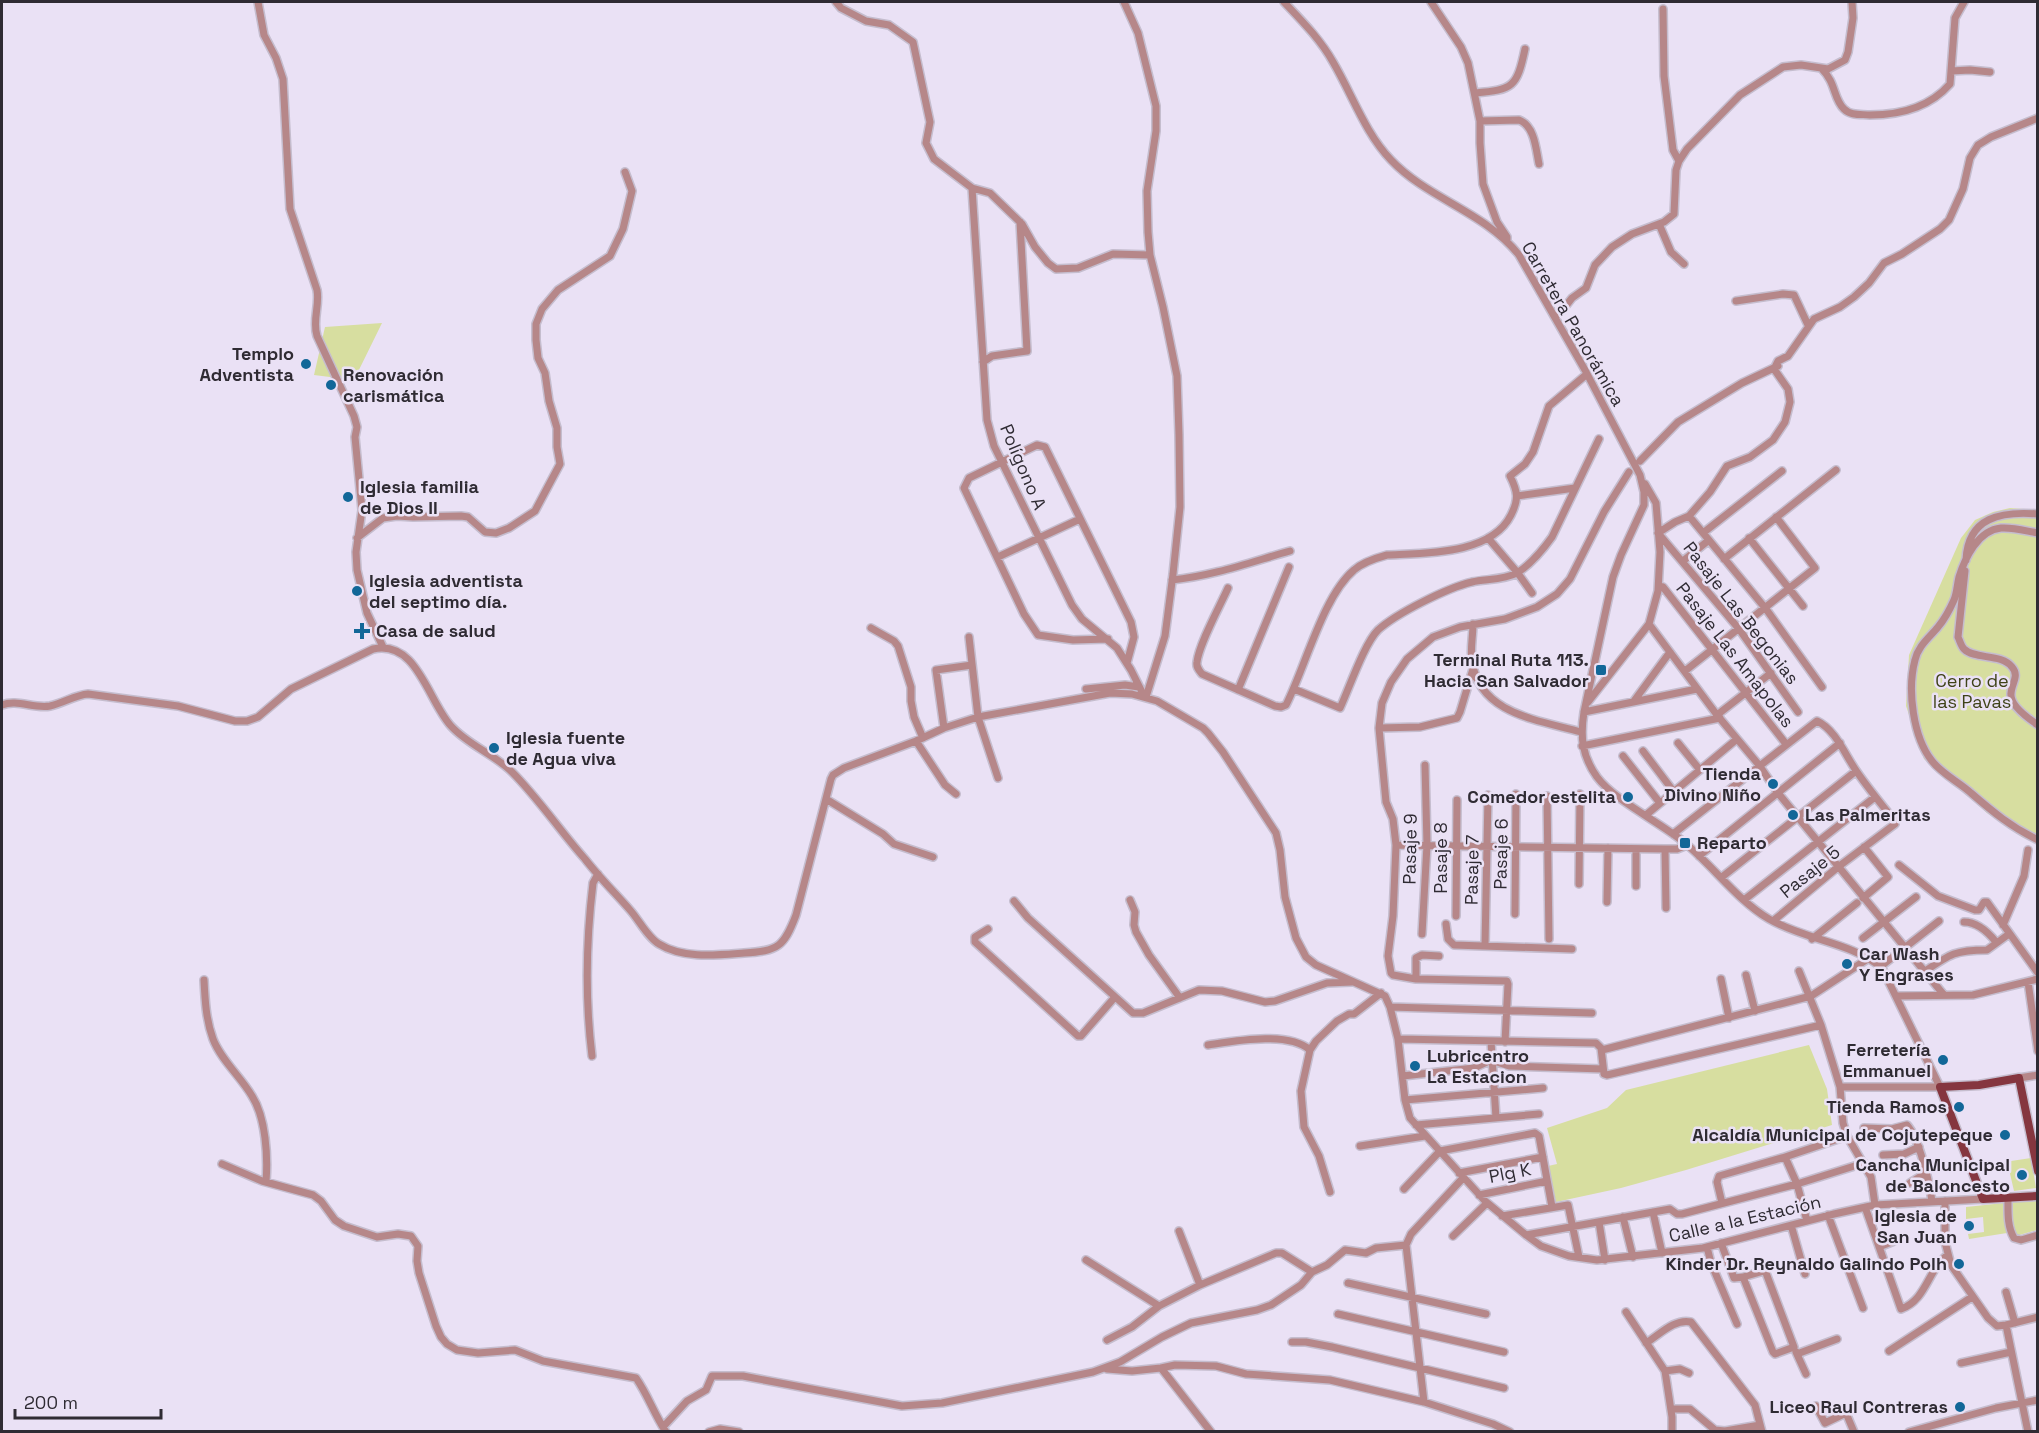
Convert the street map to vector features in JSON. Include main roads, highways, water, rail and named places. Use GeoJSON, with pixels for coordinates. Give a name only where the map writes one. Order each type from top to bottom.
{"type":"FeatureCollection","features":[{"type":"Feature","properties":{"kind":"main road"},"geometry":{"type":"LineString","coordinates":[[2037,1171],[2019,1078],[1940,1087],[1983,1199],[2037,1196]]}},
{"type":"Feature","properties":{"kind":"place","name":"Templo Adventista"},"geometry":{"type":"Point","coordinates":[306,364]}},
{"type":"Feature","properties":{"kind":"place","name":"Renovación carismática"},"geometry":{"type":"Point","coordinates":[331,385]}},
{"type":"Feature","properties":{"kind":"place","name":"Iglesia familia de Dios II"},"geometry":{"type":"Point","coordinates":[348,497]}},
{"type":"Feature","properties":{"kind":"place","name":"Iglesia adventista del septimo día."},"geometry":{"type":"Point","coordinates":[357,591]}},
{"type":"Feature","properties":{"kind":"place","name":"Casa de salud"},"geometry":{"type":"Point","coordinates":[362,631]}},
{"type":"Feature","properties":{"kind":"place","name":"Terminal Ruta 113. Hacia San Salvador"},"geometry":{"type":"Point","coordinates":[1601,670]}},
{"type":"Feature","properties":{"kind":"place","name":"Iglesia fuente de Agua viva"},"geometry":{"type":"Point","coordinates":[494,748]}},
{"type":"Feature","properties":{"kind":"place","name":"Tienda Divino Niño"},"geometry":{"type":"Point","coordinates":[1773,784]}},
{"type":"Feature","properties":{"kind":"place","name":"Comedor estelita"},"geometry":{"type":"Point","coordinates":[1628,797]}},
{"type":"Feature","properties":{"kind":"place","name":"Las Palmeritas"},"geometry":{"type":"Point","coordinates":[1793,815]}},
{"type":"Feature","properties":{"kind":"place","name":"Reparto"},"geometry":{"type":"Point","coordinates":[1685,843]}},
{"type":"Feature","properties":{"kind":"place","name":"Car Wash Y Engrases"},"geometry":{"type":"Point","coordinates":[1847,964]}},
{"type":"Feature","properties":{"kind":"place","name":"Ferretería Emmanuel"},"geometry":{"type":"Point","coordinates":[1943,1060]}},
{"type":"Feature","properties":{"kind":"place","name":"Lubricentro La Estacion"},"geometry":{"type":"Point","coordinates":[1415,1066]}},
{"type":"Feature","properties":{"kind":"place","name":"Tienda Ramos"},"geometry":{"type":"Point","coordinates":[1959,1107]}},
{"type":"Feature","properties":{"kind":"place","name":"Alcaldía Municipal de Cojutepeque"},"geometry":{"type":"Point","coordinates":[2005,1135]}},
{"type":"Feature","properties":{"kind":"place","name":"Cancha Municipal de Baloncesto"},"geometry":{"type":"Point","coordinates":[2022,1175]}},
{"type":"Feature","properties":{"kind":"place","name":"Iglesia de San Juan"},"geometry":{"type":"Point","coordinates":[1969,1226]}},
{"type":"Feature","properties":{"kind":"place","name":"Kinder Dr. Reynaldo Galindo Polh"},"geometry":{"type":"Point","coordinates":[1959,1264]}},
{"type":"Feature","properties":{"kind":"place","name":"Liceo Raul Contreras"},"geometry":{"type":"Point","coordinates":[1960,1407]}},
{"type":"Feature","properties":{"kind":"park label","name":"Cerro de las Pavas"},"geometry":{"type":"Point","coordinates":[1972,691]}}]}
